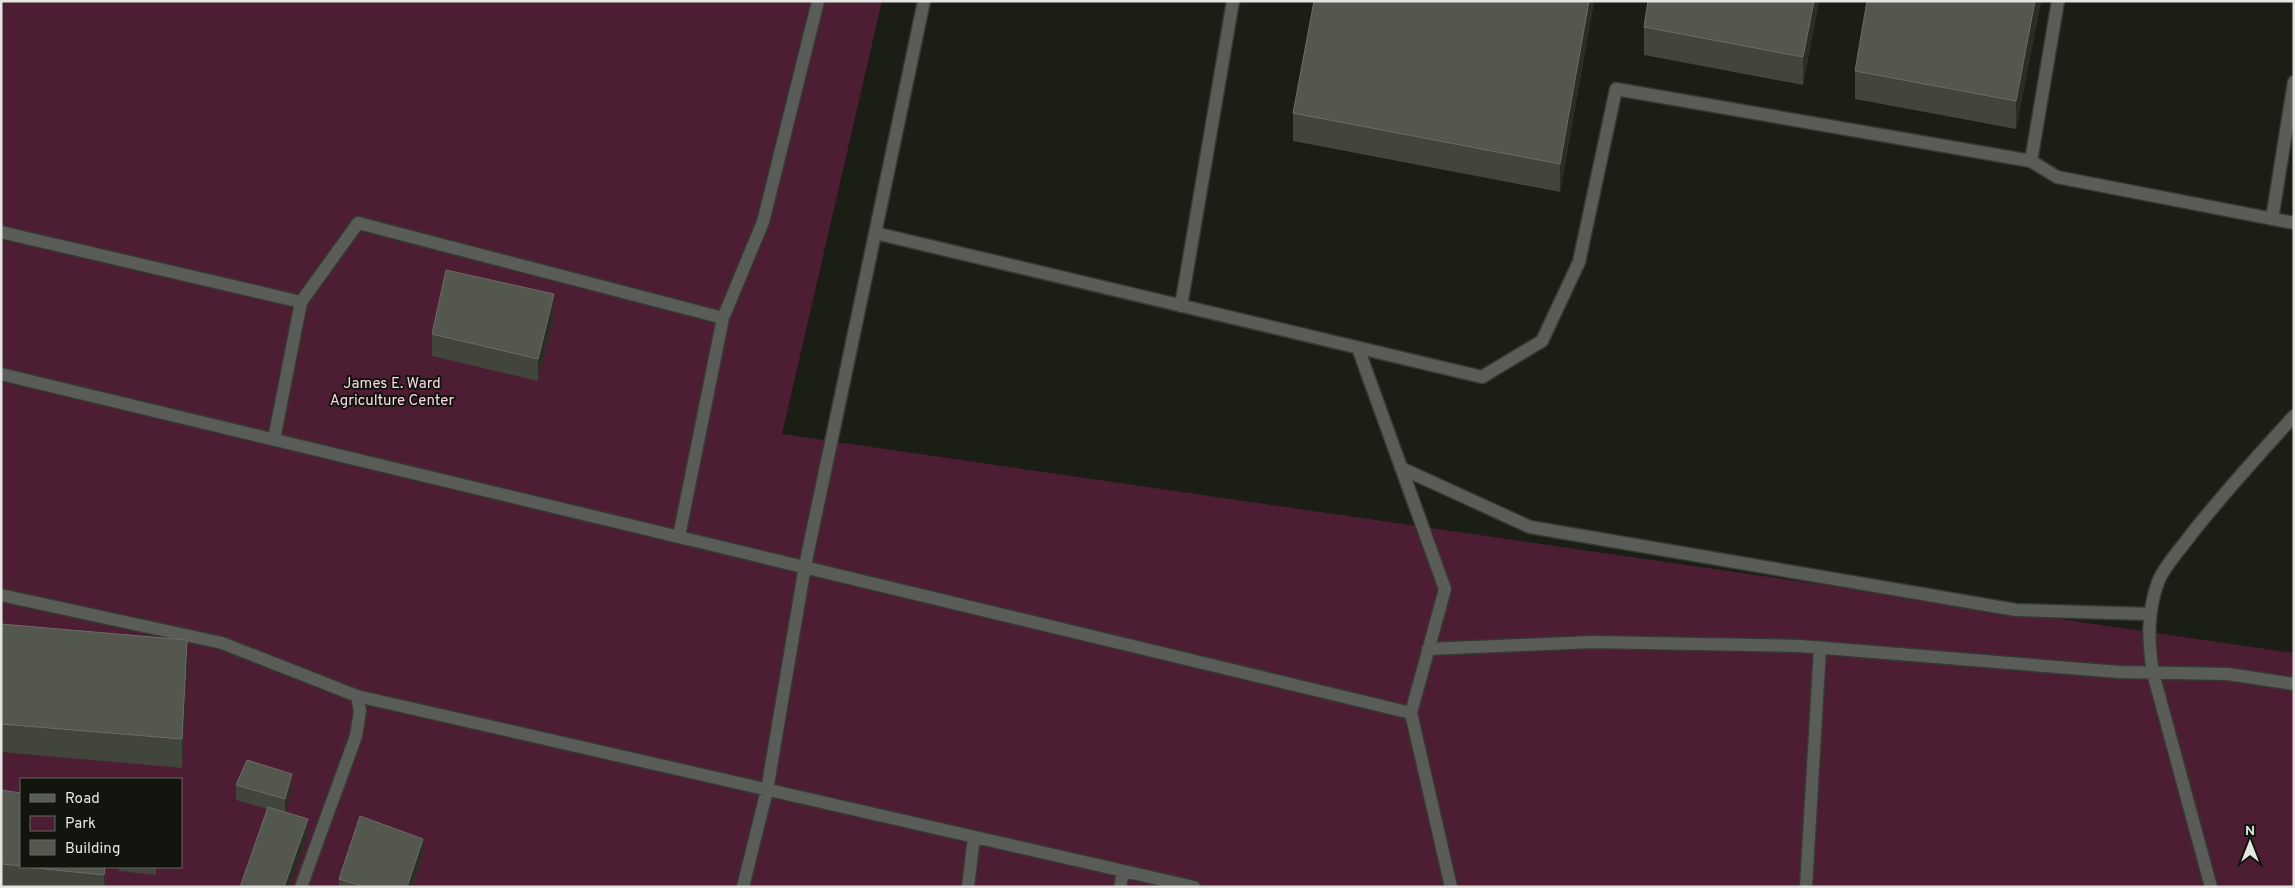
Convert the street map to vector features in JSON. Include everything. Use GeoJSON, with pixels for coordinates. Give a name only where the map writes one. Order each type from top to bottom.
{"type":"FeatureCollection","features":[{"type":"Feature","properties":{"kind":"lane"},"geometry":{"type":"LineString","coordinates":[[680,536],[723,318],[763,222],[818,1]]}},
{"type":"Feature","properties":{"kind":"lane"},"geometry":{"type":"LineString","coordinates":[[743,887],[767,790],[805,566],[924,1]]}},
{"type":"Feature","properties":{"kind":"lane"},"geometry":{"type":"LineString","coordinates":[[1181,306],[1233,1]]}},
{"type":"Feature","properties":{"kind":"lane"},"geometry":{"type":"LineString","coordinates":[[2031,161],[2058,1]]}},
{"type":"Feature","properties":{"kind":"lane"},"geometry":{"type":"LineString","coordinates":[[2272,219],[2294,82]]}},
{"type":"Feature","properties":{"kind":"lane"},"geometry":{"type":"LineString","coordinates":[[875,232],[1482,378],[1542,341],[1579,262],[1616,89],[2031,161],[2057,177],[2294,223]]}},
{"type":"Feature","properties":{"kind":"lane"},"geometry":{"type":"LineString","coordinates":[[274,439],[301,302],[358,222],[723,318]]}},
{"type":"Feature","properties":{"kind":"lane"},"geometry":{"type":"LineString","coordinates":[[1,232],[301,302]]}},
{"type":"Feature","properties":{"kind":"lane"},"geometry":{"type":"LineString","coordinates":[[1358,348],[1445,589],[1411,713],[1451,887]]}},
{"type":"Feature","properties":{"kind":"lane"},"geometry":{"type":"LineString","coordinates":[[1,374],[1411,713]]}},
{"type":"Feature","properties":{"kind":"lane"},"geometry":{"type":"LineString","coordinates":[[2211,887],[2153,673],[2148,642],[2149,614],[2159,580],[2182,546],[2230,486],[2294,416]]}},
{"type":"Feature","properties":{"kind":"lane"},"geometry":{"type":"LineString","coordinates":[[1401,468],[1530,527],[2016,610],[2149,614]]}},
{"type":"Feature","properties":{"kind":"lane"},"geometry":{"type":"LineString","coordinates":[[1,595],[222,643],[356,696],[1194,887]]}},
{"type":"Feature","properties":{"kind":"lane"},"geometry":{"type":"LineString","coordinates":[[1428,649],[1592,642],[1820,648],[2153,673],[2228,674],[2294,684]]}},
{"type":"Feature","properties":{"kind":"lane"},"geometry":{"type":"LineString","coordinates":[[1806,887],[1820,648]]}},
{"type":"Feature","properties":{"kind":"lane"},"geometry":{"type":"LineString","coordinates":[[301,887],[356,736],[360,711],[356,696]]}},
{"type":"Feature","properties":{"kind":"lane"},"geometry":{"type":"LineString","coordinates":[[968,887],[974,837]]}},
{"type":"Feature","properties":{"kind":"lane"},"geometry":{"type":"LineString","coordinates":[[1120,887],[1123,871]]}},
{"type":"Feature","properties":{"kind":"green space","name":"James E. Ward Agriculture Center"},"geometry":{"type":"Polygon","coordinates":[[[1,1],[882,1],[782,434],[2294,653],[2294,887],[1,887],[1,1]]]}},
{"type":"Feature","properties":{"kind":"building"},"geometry":{"type":"Polygon","coordinates":[[[1314,1],[1589,1],[1560,164],[1293,113],[1314,1]]]}},
{"type":"Feature","properties":{"kind":"building"},"geometry":{"type":"Polygon","coordinates":[[[1648,1],[1814,1],[1803,57],[1644,27],[1648,1]]]}},
{"type":"Feature","properties":{"kind":"building"},"geometry":{"type":"Polygon","coordinates":[[[1867,1],[2035,1],[2016,101],[1855,71],[1867,1]]]}},
{"type":"Feature","properties":{"kind":"building"},"geometry":{"type":"Polygon","coordinates":[[[446,270],[554,294],[538,359],[432,334],[446,270]]]}},
{"type":"Feature","properties":{"kind":"building"},"geometry":{"type":"Polygon","coordinates":[[[1,624],[187,640],[182,739],[1,724],[1,624]]]}},
{"type":"Feature","properties":{"kind":"building"},"geometry":{"type":"Polygon","coordinates":[[[247,760],[292,774],[285,799],[236,785],[247,760]]]}},
{"type":"Feature","properties":{"kind":"building"},"geometry":{"type":"Polygon","coordinates":[[[1,790],[20,793],[20,866],[1,864],[1,790]]]}},
{"type":"Feature","properties":{"kind":"building"},"geometry":{"type":"Polygon","coordinates":[[[268,807],[308,819],[284,887],[240,887],[268,807]]]}},
{"type":"Feature","properties":{"kind":"building"},"geometry":{"type":"Polygon","coordinates":[[[360,816],[423,839],[407,887],[365,887],[339,879],[360,816]]]}},
{"type":"Feature","properties":{"kind":"building"},"geometry":{"type":"Polygon","coordinates":[[[36,868],[105,868],[104,875],[36,868]]]}}]}
